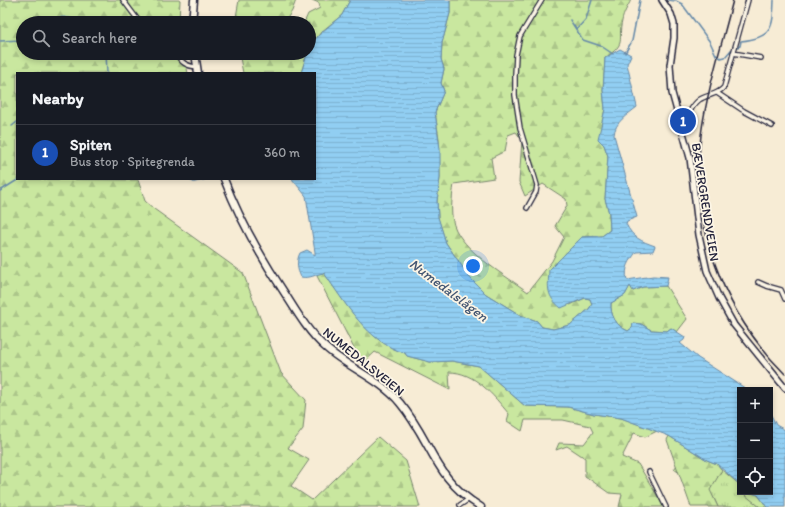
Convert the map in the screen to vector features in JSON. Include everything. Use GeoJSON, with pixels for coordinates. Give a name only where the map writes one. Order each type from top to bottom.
{"type":"FeatureCollection","features":[{"type":"Feature","properties":{"kind":"main road"},"geometry":{"type":"LineString","coordinates":[[193,16],[194,0]]}},
{"type":"Feature","properties":{"kind":"main road","name":"BÆVERGRENDVEIEN"},"geometry":{"type":"LineString","coordinates":[[662,0],[671,14],[674,24],[670,78],[672,93],[690,158],[699,235],[709,277],[734,325],[785,388]]}},
{"type":"Feature","properties":{"kind":"main road"},"geometry":{"type":"LineString","coordinates":[[196,60],[198,70]]}},
{"type":"Feature","properties":{"kind":"main road","name":"NUMEDALSVEIEN"},"geometry":{"type":"LineString","coordinates":[[224,180],[255,246],[307,327],[330,351],[395,397],[411,417],[443,473],[455,488],[481,507]]}},
{"type":"Feature","properties":{"kind":"street"},"geometry":{"type":"LineString","coordinates":[[123,0],[135,16]]}},
{"type":"Feature","properties":{"kind":"street"},"geometry":{"type":"LineString","coordinates":[[527,208],[536,192],[537,185],[517,115],[515,95],[516,55],[522,32],[542,0]]}},
{"type":"Feature","properties":{"kind":"street"},"geometry":{"type":"LineString","coordinates":[[680,121],[688,117],[700,100],[721,91],[725,84],[748,0]]}},
{"type":"Feature","properties":{"kind":"street"},"geometry":{"type":"LineString","coordinates":[[733,53],[761,58]]}},
{"type":"Feature","properties":{"kind":"street"},"geometry":{"type":"LineString","coordinates":[[180,60],[187,66],[198,70]]}},
{"type":"Feature","properties":{"kind":"street"},"geometry":{"type":"LineString","coordinates":[[716,93],[744,111],[772,126]]}},
{"type":"Feature","properties":{"kind":"street"},"geometry":{"type":"LineString","coordinates":[[758,282],[781,290],[785,299]]}},
{"type":"Feature","properties":{"kind":"street"},"geometry":{"type":"LineString","coordinates":[[649,472],[666,507]]}},
{"type":"Feature","properties":{"kind":"street"},"geometry":{"type":"LineString","coordinates":[[460,505],[469,499]]}},
{"type":"Feature","properties":{"kind":"green space"},"geometry":{"type":"Polygon","coordinates":[[[0,0],[180,0],[179,16],[16,16],[16,60],[185,60],[188,72],[16,72],[16,180],[138,180],[145,201],[154,209],[243,273],[281,373],[306,400],[303,429],[288,448],[309,460],[291,486],[312,500],[378,437],[406,461],[420,507],[0,507],[0,0]]]}},
{"type":"Feature","properties":{"kind":"green space"},"geometry":{"type":"Polygon","coordinates":[[[239,0],[296,0],[289,16],[236,16],[239,0]]]}},
{"type":"Feature","properties":{"kind":"green space"},"geometry":{"type":"Polygon","coordinates":[[[312,0],[350,0],[342,15],[321,32],[316,39],[316,16],[307,16],[308,14],[320,8],[319,3],[312,0]]]}},
{"type":"Feature","properties":{"kind":"green space"},"geometry":{"type":"Polygon","coordinates":[[[450,0],[631,0],[623,18],[619,45],[605,58],[603,90],[605,109],[602,122],[604,145],[608,156],[605,199],[609,213],[610,230],[602,236],[582,237],[549,270],[570,305],[585,298],[590,299],[592,304],[589,309],[570,325],[553,329],[542,327],[537,321],[520,315],[486,294],[470,278],[446,243],[438,218],[437,201],[440,178],[439,139],[435,112],[444,91],[441,83],[444,69],[441,59],[442,43],[450,13],[450,0]],[[516,132],[508,135],[505,151],[491,158],[494,178],[454,184],[452,219],[456,230],[470,248],[489,264],[528,292],[552,261],[564,237],[555,226],[567,206],[566,199],[543,184],[525,196],[519,182],[522,140],[516,132]]]}},
{"type":"Feature","properties":{"kind":"green space"},"geometry":{"type":"Polygon","coordinates":[[[240,60],[305,60],[301,72],[243,72],[240,60]]]}},
{"type":"Feature","properties":{"kind":"green space"},"geometry":{"type":"Polygon","coordinates":[[[324,273],[358,320],[369,331],[392,348],[405,353],[407,356],[430,362],[452,361],[479,366],[525,406],[568,407],[594,414],[621,418],[657,431],[645,437],[634,433],[622,457],[638,464],[664,507],[619,507],[622,494],[609,493],[585,476],[585,458],[567,446],[556,450],[559,443],[584,444],[593,432],[590,426],[563,420],[525,420],[522,431],[507,421],[509,414],[490,392],[475,380],[467,376],[449,372],[450,390],[375,352],[362,364],[316,274],[324,273]]]}},
{"type":"Feature","properties":{"kind":"green space"},"geometry":{"type":"Polygon","coordinates":[[[630,285],[633,291],[643,287],[666,286],[687,319],[677,332],[671,328],[667,331],[651,330],[641,324],[633,323],[632,328],[628,331],[617,323],[613,316],[611,303],[625,295],[630,285]]]}},
{"type":"Feature","properties":{"kind":"green space"},"geometry":{"type":"Polygon","coordinates":[[[669,436],[707,460],[717,464],[722,470],[710,490],[718,507],[691,507],[667,440],[669,436]]]}},
{"type":"Feature","properties":{"kind":"green space"},"geometry":{"type":"Polygon","coordinates":[[[681,460],[713,482],[722,470],[737,482],[737,495],[746,495],[760,507],[718,507],[714,498],[674,469],[681,460]]]}},
{"type":"Feature","properties":{"kind":"green space"},"geometry":{"type":"Polygon","coordinates":[[[745,495],[758,495],[767,507],[760,507],[745,495]]]}},
{"type":"Feature","properties":{"kind":"water","name":"Numedalslågen"},"geometry":{"type":"Polygon","coordinates":[[[350,0],[450,0],[450,13],[442,43],[441,59],[444,69],[441,83],[444,91],[435,112],[440,149],[440,178],[437,201],[438,217],[446,243],[470,278],[486,294],[520,315],[537,321],[542,327],[553,329],[570,325],[589,309],[592,304],[590,299],[585,298],[561,308],[556,304],[550,295],[548,282],[549,270],[582,237],[602,236],[610,230],[609,213],[605,199],[608,156],[604,145],[598,139],[605,109],[603,90],[605,58],[620,49],[631,55],[627,64],[637,107],[619,123],[614,135],[637,217],[627,221],[626,224],[635,236],[655,246],[653,251],[636,252],[628,265],[626,276],[627,280],[653,276],[668,277],[666,286],[643,287],[633,291],[630,286],[625,295],[611,303],[612,312],[617,323],[628,331],[632,328],[633,323],[641,324],[651,330],[667,331],[671,328],[685,337],[680,343],[698,358],[743,387],[737,387],[737,482],[717,464],[707,460],[669,436],[621,418],[594,414],[568,407],[525,406],[479,366],[452,361],[430,362],[407,356],[405,353],[392,348],[380,340],[358,320],[324,273],[310,277],[301,277],[298,265],[300,253],[307,250],[315,255],[315,252],[306,196],[293,180],[316,180],[316,72],[301,72],[305,60],[316,60],[316,38],[342,15],[350,0]]]}},
{"type":"Feature","properties":{"kind":"water"},"geometry":{"type":"Polygon","coordinates":[[[773,419],[776,425],[785,430],[785,507],[767,507],[758,495],[773,495],[773,419]]]}},
{"type":"Feature","properties":{"kind":"waterway"},"geometry":{"type":"LineString","coordinates":[[577,29],[586,19],[592,0]]}},
{"type":"Feature","properties":{"kind":"waterway"},"geometry":{"type":"LineString","coordinates":[[625,53],[632,41],[640,0]]}},
{"type":"Feature","properties":{"kind":"waterway"},"geometry":{"type":"LineString","coordinates":[[668,0],[676,1],[682,4],[710,42],[716,55],[721,58],[725,57],[731,50],[740,46],[741,41],[760,37],[769,30],[772,24],[774,0]]}},
{"type":"Feature","properties":{"kind":"waterway"},"geometry":{"type":"LineString","coordinates":[[570,20],[583,40],[601,46],[613,54]]}},
{"type":"Feature","properties":{"kind":"waterway"},"geometry":{"type":"LineString","coordinates":[[0,41],[16,40]]}},
{"type":"Feature","properties":{"kind":"waterway"},"geometry":{"type":"LineString","coordinates":[[106,60],[107,72]]}},
{"type":"Feature","properties":{"kind":"waterway"},"geometry":{"type":"LineString","coordinates":[[12,126],[16,123]]}},
{"type":"Feature","properties":{"kind":"waterway"},"geometry":{"type":"LineString","coordinates":[[0,191],[17,180]]}},
{"type":"Feature","properties":{"kind":"waterway"},"geometry":{"type":"LineString","coordinates":[[190,180],[194,182],[202,180]]}},
{"type":"Feature","properties":{"kind":"railway"},"geometry":{"type":"LineString","coordinates":[[733,0],[711,84],[701,135],[699,169],[701,201],[706,234],[715,265],[728,294],[744,323],[763,349],[785,374]]}},
{"type":"Feature","properties":{"kind":"place","name":"Spiten"},"geometry":{"type":"Point","coordinates":[683,121]}}]}
